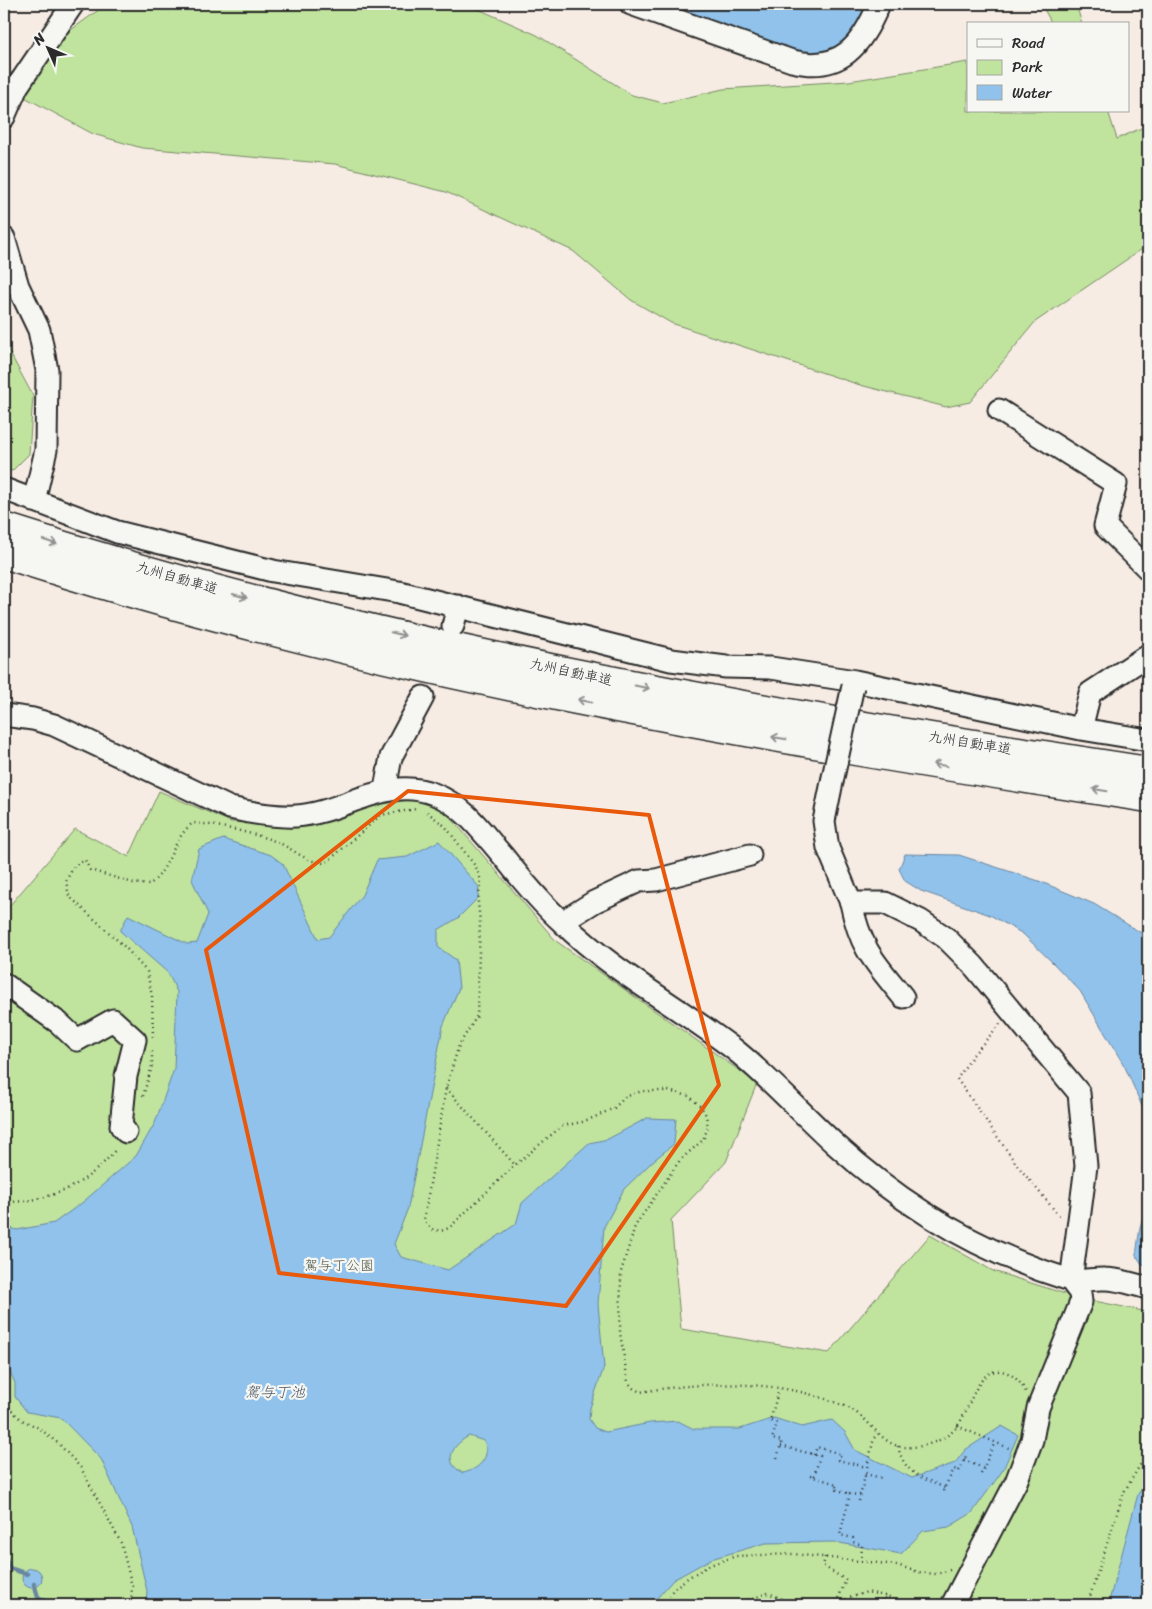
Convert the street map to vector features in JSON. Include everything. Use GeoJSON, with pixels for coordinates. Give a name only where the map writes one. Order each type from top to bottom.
{"type":"FeatureCollection","features":[{"type":"Feature","properties":{"kind":"highway","name":"九州自動車道"},"geometry":{"type":"LineString","coordinates":[[4,527],[80,551],[262,602],[458,649],[659,690],[813,718],[1148,771]]}},
{"type":"Feature","properties":{"kind":"highway","name":"九州自動車道"},"geometry":{"type":"LineString","coordinates":[[4,554],[71,576],[254,627],[450,674],[653,715],[788,739],[1148,798]]}},
{"type":"Feature","properties":{"kind":"street"},"geometry":{"type":"LineString","coordinates":[[4,116],[17,87],[73,4]]}},
{"type":"Feature","properties":{"kind":"street"},"geometry":{"type":"LineString","coordinates":[[631,4],[792,60],[816,64],[835,61],[852,50],[866,34],[879,4]]}},
{"type":"Feature","properties":{"kind":"street"},"geometry":{"type":"LineString","coordinates":[[4,238],[18,286],[39,330],[47,370],[46,450],[34,501]]}},
{"type":"Feature","properties":{"kind":"street"},"geometry":{"type":"LineString","coordinates":[[999,410],[1116,484],[1105,526],[1148,569]]}},
{"type":"Feature","properties":{"kind":"street"},"geometry":{"type":"LineString","coordinates":[[4,489],[116,532],[273,571],[399,592],[456,616],[671,660],[726,666],[771,668],[1081,729],[1148,740]]}},
{"type":"Feature","properties":{"kind":"street"},"geometry":{"type":"LineString","coordinates":[[1081,729],[1090,694],[1148,656]]}},
{"type":"Feature","properties":{"kind":"street"},"geometry":{"type":"LineString","coordinates":[[854,684],[824,821],[828,848],[851,903],[857,931],[865,950],[903,997]]}},
{"type":"Feature","properties":{"kind":"street"},"geometry":{"type":"LineString","coordinates":[[385,790],[391,757],[423,697]]}},
{"type":"Feature","properties":{"kind":"street"},"geometry":{"type":"LineString","coordinates":[[4,715],[33,719],[54,725],[230,808],[257,814],[297,816],[332,808],[385,790],[413,788],[433,793],[451,802],[469,816],[524,882],[562,922],[587,944],[733,1049],[766,1076],[836,1144],[880,1182],[921,1212],[961,1236],[1012,1260],[1071,1281],[1108,1279],[1148,1288]]}},
{"type":"Feature","properties":{"kind":"street"},"geometry":{"type":"LineString","coordinates":[[562,922],[594,902],[639,881],[656,880],[750,855]]}},
{"type":"Feature","properties":{"kind":"street"},"geometry":{"type":"LineString","coordinates":[[851,903],[885,903],[922,921],[946,938],[973,965],[1079,1092],[1086,1166],[1071,1281],[1080,1293],[1081,1302],[1038,1408],[1032,1440],[1016,1482],[952,1605]]}},
{"type":"Feature","properties":{"kind":"street"},"geometry":{"type":"LineString","coordinates":[[4,984],[59,1023],[78,1040],[113,1020],[135,1040],[126,1076],[121,1126],[126,1132]]}},
{"type":"Feature","properties":{"kind":"path"},"geometry":{"type":"LineString","coordinates":[[141,1104],[152,1066],[154,1025],[152,996],[147,972],[126,948],[69,896],[66,881],[74,866],[85,860],[90,870],[133,883],[149,885],[159,878],[184,829],[193,823],[207,824],[278,842],[313,863],[326,863],[381,815],[417,809],[428,812],[445,826],[476,867],[481,880],[478,902],[480,922],[477,1016],[459,1045],[446,1088],[426,1198],[424,1220],[431,1229],[441,1231],[449,1228],[515,1165],[562,1126],[595,1117],[614,1108],[625,1097],[642,1091],[658,1090],[689,1096],[701,1107],[706,1115],[708,1127],[703,1140],[680,1160],[644,1213],[636,1226],[621,1272],[620,1333],[628,1382],[633,1388],[640,1392],[710,1384],[803,1391],[834,1401],[857,1412],[882,1439],[898,1446],[915,1447],[940,1440],[957,1426],[969,1407],[985,1374],[994,1370],[1009,1373],[1024,1388],[1026,1394]]}},
{"type":"Feature","properties":{"kind":"path"},"geometry":{"type":"LineString","coordinates":[[1010,1011],[973,1055],[957,1079],[1017,1165],[1069,1228],[1078,1235]]}},
{"type":"Feature","properties":{"kind":"path"},"geometry":{"type":"LineString","coordinates":[[446,1088],[515,1165]]}},
{"type":"Feature","properties":{"kind":"path"},"geometry":{"type":"LineString","coordinates":[[4,1202],[53,1196],[74,1185],[103,1164],[126,1132]]}},
{"type":"Feature","properties":{"kind":"path"},"geometry":{"type":"LineString","coordinates":[[777,1458],[782,1441],[772,1439],[777,1423],[770,1421],[779,1389]]}},
{"type":"Feature","properties":{"kind":"path"},"geometry":{"type":"LineString","coordinates":[[4,1407],[39,1428],[59,1444],[81,1468],[121,1543],[132,1586],[131,1605],[107,1601]]}},
{"type":"Feature","properties":{"kind":"path"},"geometry":{"type":"LineString","coordinates":[[957,1426],[1016,1451]]}},
{"type":"Feature","properties":{"kind":"path"},"geometry":{"type":"LineString","coordinates":[[859,1501],[874,1438],[878,1434]]}},
{"type":"Feature","properties":{"kind":"path"},"geometry":{"type":"LineString","coordinates":[[981,1474],[995,1442]]}},
{"type":"Feature","properties":{"kind":"path"},"geometry":{"type":"LineString","coordinates":[[781,1446],[820,1456],[814,1476]]}},
{"type":"Feature","properties":{"kind":"path"},"geometry":{"type":"LineString","coordinates":[[898,1446],[901,1460],[913,1474],[944,1489],[954,1469],[959,1471],[966,1456]]}},
{"type":"Feature","properties":{"kind":"path"},"geometry":{"type":"LineString","coordinates":[[814,1455],[817,1447],[841,1454],[838,1460],[866,1467]]}},
{"type":"Feature","properties":{"kind":"path"},"geometry":{"type":"LineString","coordinates":[[1087,1605],[1124,1492],[1148,1452]]}},
{"type":"Feature","properties":{"kind":"path"},"geometry":{"type":"LineString","coordinates":[[964,1460],[983,1468]]}},
{"type":"Feature","properties":{"kind":"path"},"geometry":{"type":"LineString","coordinates":[[865,1474],[882,1478]]}},
{"type":"Feature","properties":{"kind":"path"},"geometry":{"type":"LineString","coordinates":[[810,1476],[837,1484],[835,1489],[860,1495]]}},
{"type":"Feature","properties":{"kind":"path"},"geometry":{"type":"LineString","coordinates":[[850,1494],[840,1535],[853,1538],[853,1542],[862,1545],[860,1561]]}},
{"type":"Feature","properties":{"kind":"path"},"geometry":{"type":"LineString","coordinates":[[665,1605],[673,1589],[689,1576],[710,1565],[736,1556],[793,1554],[860,1561],[936,1574],[951,1570]]}},
{"type":"Feature","properties":{"kind":"path"},"geometry":{"type":"LineString","coordinates":[[825,1557],[823,1566],[846,1580],[837,1601]]}},
{"type":"Feature","properties":{"kind":"path"},"geometry":{"type":"LineString","coordinates":[[811,1605],[837,1601],[867,1592],[885,1596],[906,1605]]}},
{"type":"Feature","properties":{"kind":"path"},"geometry":{"type":"LineString","coordinates":[[734,1605],[768,1593],[797,1605]]}},
{"type":"Feature","properties":{"kind":"path"},"geometry":{"type":"LineString","coordinates":[[880,1605],[885,1596]]}},
{"type":"Feature","properties":{"kind":"highlighted area"},"geometry":{"type":"Polygon","coordinates":[[[408,791],[649,815],[719,1085],[566,1306],[279,1273],[206,950],[408,791]]]}},
{"type":"Feature","properties":{"kind":"green space"},"geometry":{"type":"Polygon","coordinates":[[[107,4],[467,4],[537,35],[632,95],[663,103],[723,89],[849,81],[967,62],[967,112],[1108,112],[1117,139],[1148,125],[1148,245],[1035,322],[970,402],[946,407],[860,385],[671,323],[631,300],[573,251],[446,192],[335,164],[142,148],[93,134],[4,86],[4,78],[107,4]]]}},
{"type":"Feature","properties":{"kind":"green space"},"geometry":{"type":"Polygon","coordinates":[[[1041,4],[1076,4],[1081,22],[1050,22],[1041,4]]]}},
{"type":"Feature","properties":{"kind":"green space"},"geometry":{"type":"Polygon","coordinates":[[[4,342],[33,396],[29,454],[12,471],[4,469],[4,342]]]}},
{"type":"Feature","properties":{"kind":"green space","name":"駕与丁公園"},"geometry":{"type":"Polygon","coordinates":[[[159,791],[231,822],[300,825],[365,807],[421,798],[446,812],[556,941],[757,1083],[726,1162],[671,1220],[681,1329],[829,1353],[930,1235],[993,1271],[1075,1297],[1148,1312],[1148,1605],[4,1605],[4,912],[75,829],[129,857],[159,791]]]}},
{"type":"Feature","properties":{"kind":"water"},"geometry":{"type":"Polygon","coordinates":[[[654,4],[874,4],[856,40],[808,60],[654,4]]]}},
{"type":"Feature","properties":{"kind":"water","name":"駕与丁池"},"geometry":{"type":"Polygon","coordinates":[[[223,839],[271,855],[283,864],[318,939],[329,937],[362,895],[377,860],[407,857],[439,841],[479,887],[478,898],[458,918],[438,930],[438,947],[456,960],[459,988],[443,1026],[408,1208],[394,1244],[401,1257],[448,1270],[516,1224],[522,1203],[589,1143],[608,1139],[647,1118],[676,1119],[674,1144],[624,1189],[604,1227],[598,1304],[604,1367],[590,1408],[589,1419],[595,1428],[606,1432],[650,1423],[678,1421],[694,1429],[740,1429],[774,1418],[802,1427],[832,1420],[845,1432],[855,1450],[912,1478],[955,1463],[965,1450],[1002,1426],[1018,1435],[1003,1470],[972,1513],[949,1527],[923,1531],[901,1554],[834,1542],[766,1543],[711,1559],[673,1580],[651,1605],[146,1605],[147,1591],[132,1527],[101,1459],[61,1418],[27,1412],[15,1397],[15,1383],[4,1358],[4,1226],[17,1230],[54,1223],[83,1202],[136,1156],[155,1123],[174,1069],[177,992],[168,973],[120,931],[128,915],[187,944],[197,943],[208,914],[192,880],[199,849],[223,839]],[[469,1436],[458,1444],[454,1449],[451,1459],[457,1469],[463,1473],[474,1469],[482,1462],[486,1452],[484,1441],[469,1436]]]}},
{"type":"Feature","properties":{"kind":"water"},"geometry":{"type":"Polygon","coordinates":[[[905,854],[959,855],[1039,881],[1094,904],[1148,937],[1148,1120],[1125,1067],[1080,991],[1023,934],[990,915],[921,891],[905,881],[899,869],[905,854]]]}},
{"type":"Feature","properties":{"kind":"water"},"geometry":{"type":"Polygon","coordinates":[[[1148,1201],[1148,1267],[1142,1264],[1136,1255],[1140,1227],[1148,1201]]]}},
{"type":"Feature","properties":{"kind":"water"},"geometry":{"type":"Polygon","coordinates":[[[1148,1480],[1148,1605],[1108,1605],[1138,1494],[1148,1480]]]}},
{"type":"Feature","properties":{"kind":"water"},"geometry":{"type":"Polygon","coordinates":[[[32,1568],[39,1571],[42,1578],[39,1585],[32,1588],[25,1585],[22,1578],[25,1571],[32,1568]]]}},
{"type":"Feature","properties":{"kind":"waterway"},"geometry":{"type":"LineString","coordinates":[[4,1553],[9,1568],[27,1574]]}},
{"type":"Feature","properties":{"kind":"waterway"},"geometry":{"type":"LineString","coordinates":[[34,1584],[38,1597],[51,1605]]}}]}
